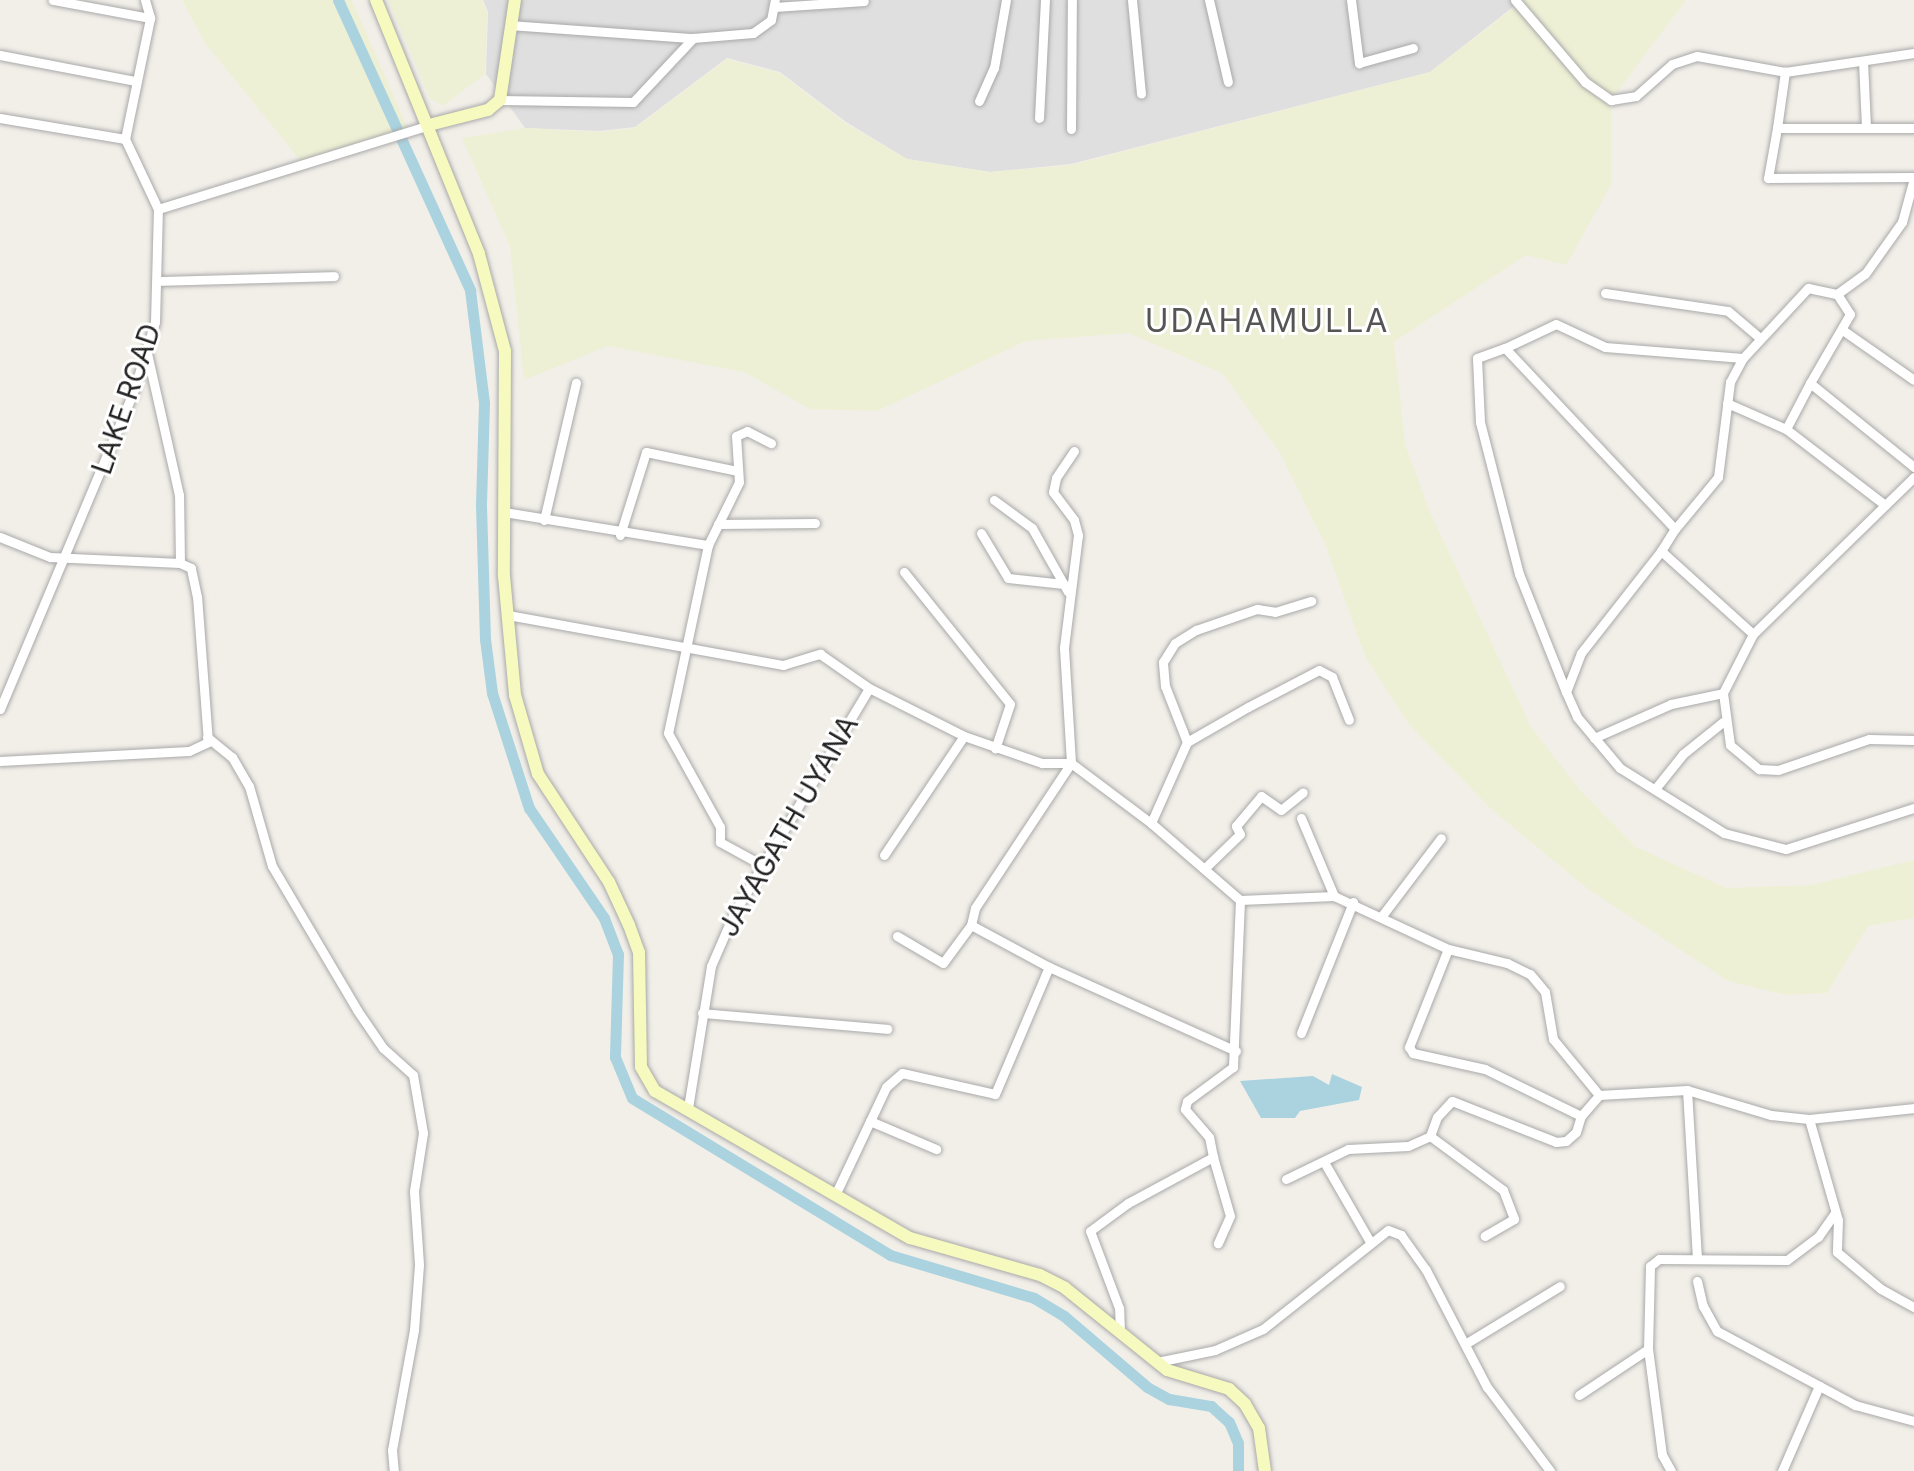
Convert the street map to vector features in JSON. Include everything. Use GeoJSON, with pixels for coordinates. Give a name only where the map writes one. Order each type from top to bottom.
{"type":"FeatureCollection","features":[{"type":"Feature","properties":{"kind":"main road"},"geometry":{"type":"LineString","coordinates":[[376,0],[423,127],[479,254],[505,351],[504,512],[515,695],[538,774],[609,882],[639,952],[641,1067],[655,1091],[910,1238],[1040,1275],[1065,1288],[1157,1362],[1229,1389],[1245,1404],[1259,1428],[1265,1471]]}},
{"type":"Feature","properties":{"kind":"main road"},"geometry":{"type":"LineString","coordinates":[[423,127],[488,110],[500,100],[515,0]]}},
{"type":"Feature","properties":{"kind":"street"},"geometry":{"type":"LineString","coordinates":[[53,0],[150,18]]}},
{"type":"Feature","properties":{"kind":"street"},"geometry":{"type":"LineString","coordinates":[[145,0],[150,18],[125,139],[158,209],[423,127]]}},
{"type":"Feature","properties":{"kind":"street"},"geometry":{"type":"LineString","coordinates":[[979,101],[994,68],[1006,0]]}},
{"type":"Feature","properties":{"kind":"street"},"geometry":{"type":"LineString","coordinates":[[1039,118],[1045,0]]}},
{"type":"Feature","properties":{"kind":"street"},"geometry":{"type":"LineString","coordinates":[[1071,129],[1072,0]]}},
{"type":"Feature","properties":{"kind":"street"},"geometry":{"type":"LineString","coordinates":[[1132,0],[1141,94]]}},
{"type":"Feature","properties":{"kind":"street"},"geometry":{"type":"LineString","coordinates":[[1209,0],[1228,82]]}},
{"type":"Feature","properties":{"kind":"street"},"geometry":{"type":"LineString","coordinates":[[1351,0],[1359,63],[1413,48]]}},
{"type":"Feature","properties":{"kind":"street"},"geometry":{"type":"LineString","coordinates":[[1515,0],[1585,82],[1611,100],[1636,96],[1672,64],[1697,56],[1754,63],[1785,72],[1914,53]]}},
{"type":"Feature","properties":{"kind":"street"},"geometry":{"type":"LineString","coordinates":[[510,25],[693,38],[753,33],[771,20],[775,3],[864,1]]}},
{"type":"Feature","properties":{"kind":"street"},"geometry":{"type":"LineString","coordinates":[[500,100],[633,102],[693,38]]}},
{"type":"Feature","properties":{"kind":"street"},"geometry":{"type":"LineString","coordinates":[[0,55],[135,81]]}},
{"type":"Feature","properties":{"kind":"street"},"geometry":{"type":"LineString","coordinates":[[1863,61],[1866,128]]}},
{"type":"Feature","properties":{"kind":"street"},"geometry":{"type":"LineString","coordinates":[[1785,72],[1768,178],[1914,178],[1902,222],[1865,274],[1837,294]]}},
{"type":"Feature","properties":{"kind":"street"},"geometry":{"type":"LineString","coordinates":[[0,118],[125,139]]}},
{"type":"Feature","properties":{"kind":"street"},"geometry":{"type":"LineString","coordinates":[[1777,128],[1914,128]]}},
{"type":"Feature","properties":{"kind":"street","name":"LAKE ROAD"},"geometry":{"type":"LineString","coordinates":[[0,709],[67,558],[155,322],[158,209]]}},
{"type":"Feature","properties":{"kind":"street"},"geometry":{"type":"LineString","coordinates":[[158,281],[334,276]]}},
{"type":"Feature","properties":{"kind":"street"},"geometry":{"type":"LineString","coordinates":[[1566,692],[1581,653],[1718,477],[1730,382],[1743,358],[1808,288],[1837,294],[1850,314],[1844,331],[1810,383],[1786,429]]}},
{"type":"Feature","properties":{"kind":"street"},"geometry":{"type":"LineString","coordinates":[[1605,293],[1728,311],[1760,338]]}},
{"type":"Feature","properties":{"kind":"street"},"geometry":{"type":"LineString","coordinates":[[1743,358],[1605,347],[1556,324],[1477,358],[1480,422],[1519,574],[1566,692],[1594,738],[1620,768],[1724,833],[1786,849],[1914,808]]}},
{"type":"Feature","properties":{"kind":"street"},"geometry":{"type":"LineString","coordinates":[[1844,331],[1914,380]]}},
{"type":"Feature","properties":{"kind":"street"},"geometry":{"type":"LineString","coordinates":[[1505,348],[1675,529]]}},
{"type":"Feature","properties":{"kind":"street"},"geometry":{"type":"LineString","coordinates":[[146,349],[179,495],[180,563]]}},
{"type":"Feature","properties":{"kind":"street"},"geometry":{"type":"LineString","coordinates":[[544,520],[576,383]]}},
{"type":"Feature","properties":{"kind":"street"},"geometry":{"type":"LineString","coordinates":[[1810,383],[1914,467]]}},
{"type":"Feature","properties":{"kind":"street"},"geometry":{"type":"LineString","coordinates":[[1727,403],[1786,429],[1885,505]]}},
{"type":"Feature","properties":{"kind":"street"},"geometry":{"type":"LineString","coordinates":[[762,865],[720,842],[720,827],[668,733],[708,545],[739,482],[736,436],[741,432],[771,443]]}},
{"type":"Feature","properties":{"kind":"street"},"geometry":{"type":"LineString","coordinates":[[897,936],[943,963],[971,925],[975,908],[1071,763],[1064,648],[1066,588],[1078,535],[1074,520],[1053,492],[1056,478],[1074,451]]}},
{"type":"Feature","properties":{"kind":"street"},"geometry":{"type":"LineString","coordinates":[[620,535],[646,452],[738,471]]}},
{"type":"Feature","properties":{"kind":"street"},"geometry":{"type":"LineString","coordinates":[[1914,477],[1753,634],[1723,693],[1723,722],[1730,745],[1759,769],[1778,770],[1869,739],[1914,740]]}},
{"type":"Feature","properties":{"kind":"street"},"geometry":{"type":"LineString","coordinates":[[994,500],[1032,528],[1066,588]]}},
{"type":"Feature","properties":{"kind":"street"},"geometry":{"type":"LineString","coordinates":[[504,512],[620,535],[708,545]]}},
{"type":"Feature","properties":{"kind":"street"},"geometry":{"type":"LineString","coordinates":[[718,524],[815,523]]}},
{"type":"Feature","properties":{"kind":"street"},"geometry":{"type":"LineString","coordinates":[[981,533],[1008,578],[1066,588]]}},
{"type":"Feature","properties":{"kind":"street"},"geometry":{"type":"LineString","coordinates":[[0,537],[50,557],[180,563],[191,568],[197,597],[208,742],[189,751],[0,761]]}},
{"type":"Feature","properties":{"kind":"street"},"geometry":{"type":"LineString","coordinates":[[1661,551],[1753,634]]}},
{"type":"Feature","properties":{"kind":"street"},"geometry":{"type":"LineString","coordinates":[[904,572],[1010,704],[995,749]]}},
{"type":"Feature","properties":{"kind":"street"},"geometry":{"type":"LineString","coordinates":[[1187,742],[1165,686],[1163,662],[1175,643],[1196,630],[1257,609],[1275,612],[1311,601]]}},
{"type":"Feature","properties":{"kind":"street"},"geometry":{"type":"LineString","coordinates":[[508,615],[783,665],[820,654],[869,688],[964,736],[1042,763],[1071,763],[1206,867],[1240,900],[1334,896],[1353,902],[1448,949],[1530,974],[1545,992],[1553,1039],[1599,1095]]}},
{"type":"Feature","properties":{"kind":"street"},"geometry":{"type":"LineString","coordinates":[[1151,823],[1187,742],[1319,670],[1332,677],[1349,720]]}},
{"type":"Feature","properties":{"kind":"street","name":"JAYAGATH UYANA"},"geometry":{"type":"LineString","coordinates":[[688,1108],[711,966],[762,865],[869,688]]}},
{"type":"Feature","properties":{"kind":"street"},"geometry":{"type":"LineString","coordinates":[[1594,738],[1671,704],[1723,693]]}},
{"type":"Feature","properties":{"kind":"street"},"geometry":{"type":"LineString","coordinates":[[1655,789],[1683,754],[1723,722]]}},
{"type":"Feature","properties":{"kind":"street"},"geometry":{"type":"LineString","coordinates":[[884,855],[964,736]]}},
{"type":"Feature","properties":{"kind":"street"},"geometry":{"type":"LineString","coordinates":[[207,737],[232,757],[249,786],[272,866],[347,985],[357,1010],[383,1048],[413,1075],[423,1133],[414,1191],[419,1265],[394,1471]]}},
{"type":"Feature","properties":{"kind":"street"},"geometry":{"type":"LineString","coordinates":[[1206,867],[1240,834],[1236,826],[1261,796],[1281,810],[1303,792]]}},
{"type":"Feature","properties":{"kind":"street"},"geometry":{"type":"LineString","coordinates":[[1301,818],[1334,896]]}},
{"type":"Feature","properties":{"kind":"street"},"geometry":{"type":"LineString","coordinates":[[1381,917],[1441,838]]}},
{"type":"Feature","properties":{"kind":"street"},"geometry":{"type":"LineString","coordinates":[[1218,1243],[1230,1216],[1213,1157],[1215,1149],[1185,1109],[1187,1101],[1228,1073],[1236,1051],[1240,900]]}},
{"type":"Feature","properties":{"kind":"street"},"geometry":{"type":"LineString","coordinates":[[1301,1033],[1353,902]]}},
{"type":"Feature","properties":{"kind":"street"},"geometry":{"type":"LineString","coordinates":[[971,925],[1049,967],[1236,1051]]}},
{"type":"Feature","properties":{"kind":"street"},"geometry":{"type":"LineString","coordinates":[[1448,949],[1409,1047],[1413,1053],[1485,1069],[1581,1116]]}},
{"type":"Feature","properties":{"kind":"street"},"geometry":{"type":"LineString","coordinates":[[836,1193],[886,1087],[902,1073],[995,1094],[1049,967]]}},
{"type":"Feature","properties":{"kind":"street"},"geometry":{"type":"LineString","coordinates":[[702,1013],[887,1029]]}},
{"type":"Feature","properties":{"kind":"street"},"geometry":{"type":"LineString","coordinates":[[1687,1090],[1697,1259]]}},
{"type":"Feature","properties":{"kind":"street"},"geometry":{"type":"LineString","coordinates":[[1286,1179],[1348,1149],[1408,1146],[1430,1136],[1437,1117],[1452,1101],[1556,1142],[1566,1141],[1576,1132],[1581,1116],[1599,1095],[1687,1090],[1771,1115],[1809,1119],[1914,1108]]}},
{"type":"Feature","properties":{"kind":"street"},"geometry":{"type":"LineString","coordinates":[[1809,1119],[1835,1213],[1837,1252],[1881,1289],[1914,1307]]}},
{"type":"Feature","properties":{"kind":"street"},"geometry":{"type":"LineString","coordinates":[[870,1121],[936,1149]]}},
{"type":"Feature","properties":{"kind":"street"},"geometry":{"type":"LineString","coordinates":[[1430,1136],[1503,1190],[1514,1219],[1485,1236]]}},
{"type":"Feature","properties":{"kind":"street"},"geometry":{"type":"LineString","coordinates":[[1120,1333],[1119,1308],[1090,1231],[1128,1203],[1213,1157]]}},
{"type":"Feature","properties":{"kind":"street"},"geometry":{"type":"LineString","coordinates":[[1324,1162],[1369,1240]]}},
{"type":"Feature","properties":{"kind":"street"},"geometry":{"type":"LineString","coordinates":[[1671,1471],[1662,1455],[1648,1349],[1650,1266],[1659,1259],[1787,1260],[1818,1237],[1835,1213]]}},
{"type":"Feature","properties":{"kind":"street"},"geometry":{"type":"LineString","coordinates":[[1157,1362],[1215,1350],[1263,1329],[1303,1301],[1369,1240],[1388,1230],[1401,1235],[1487,1387],[1550,1471]]}},
{"type":"Feature","properties":{"kind":"street"},"geometry":{"type":"LineString","coordinates":[[1697,1281],[1703,1306],[1717,1331],[1855,1405],[1914,1421]]}},
{"type":"Feature","properties":{"kind":"street"},"geometry":{"type":"LineString","coordinates":[[1465,1344],[1560,1286]]}},
{"type":"Feature","properties":{"kind":"street"},"geometry":{"type":"LineString","coordinates":[[1579,1395],[1648,1349]]}},
{"type":"Feature","properties":{"kind":"street"},"geometry":{"type":"LineString","coordinates":[[1782,1471],[1819,1386]]}},
{"type":"Feature","properties":{"kind":"shaded area"},"geometry":{"type":"Polygon","coordinates":[[[483,0],[1522,0],[1430,72],[1071,164],[990,172],[907,159],[846,122],[780,72],[727,58],[635,127],[599,131],[525,128],[486,74],[488,12],[483,0]]]}},
{"type":"Feature","properties":{"kind":"green space"},"geometry":{"type":"Polygon","coordinates":[[[182,0],[352,0],[407,127],[301,161],[205,43],[182,0]]]}},
{"type":"Feature","properties":{"kind":"green space"},"geometry":{"type":"Polygon","coordinates":[[[388,0],[482,0],[487,12],[485,74],[443,106],[430,98],[388,0]]]}},
{"type":"Feature","properties":{"kind":"green space"},"geometry":{"type":"Polygon","coordinates":[[[1524,0],[1686,0],[1611,100],[1611,185],[1566,265],[1526,255],[1394,342],[1405,444],[1430,512],[1531,727],[1581,791],[1636,847],[1726,888],[1812,885],[1914,860],[1914,918],[1868,926],[1827,993],[1786,995],[1728,981],[1588,889],[1492,810],[1408,723],[1365,656],[1325,544],[1279,451],[1222,373],[1128,333],[1026,341],[877,411],[810,409],[744,372],[608,346],[524,380],[510,246],[462,138],[525,128],[599,132],[635,128],[727,59],[780,73],[845,123],[907,159],[990,172],[1071,165],[1430,72],[1524,0]]]}},
{"type":"Feature","properties":{"kind":"water"},"geometry":{"type":"Polygon","coordinates":[[[1332,1074],[1362,1087],[1359,1100],[1300,1111],[1295,1118],[1261,1118],[1240,1081],[1313,1076],[1329,1085],[1332,1074]]]}},
{"type":"Feature","properties":{"kind":"waterway"},"geometry":{"type":"LineString","coordinates":[[338,0],[470,290],[484,403],[481,505],[485,639],[492,693],[529,808],[604,918],[618,954],[615,1057],[632,1098],[890,1255],[1034,1298],[1064,1316],[1147,1387],[1169,1399],[1211,1406],[1229,1422],[1238,1443],[1238,1471]]}},
{"type":"Feature","properties":{"kind":"district","name":"UDAHAMULLA"},"geometry":{"type":"Point","coordinates":[1267,321]}}]}
